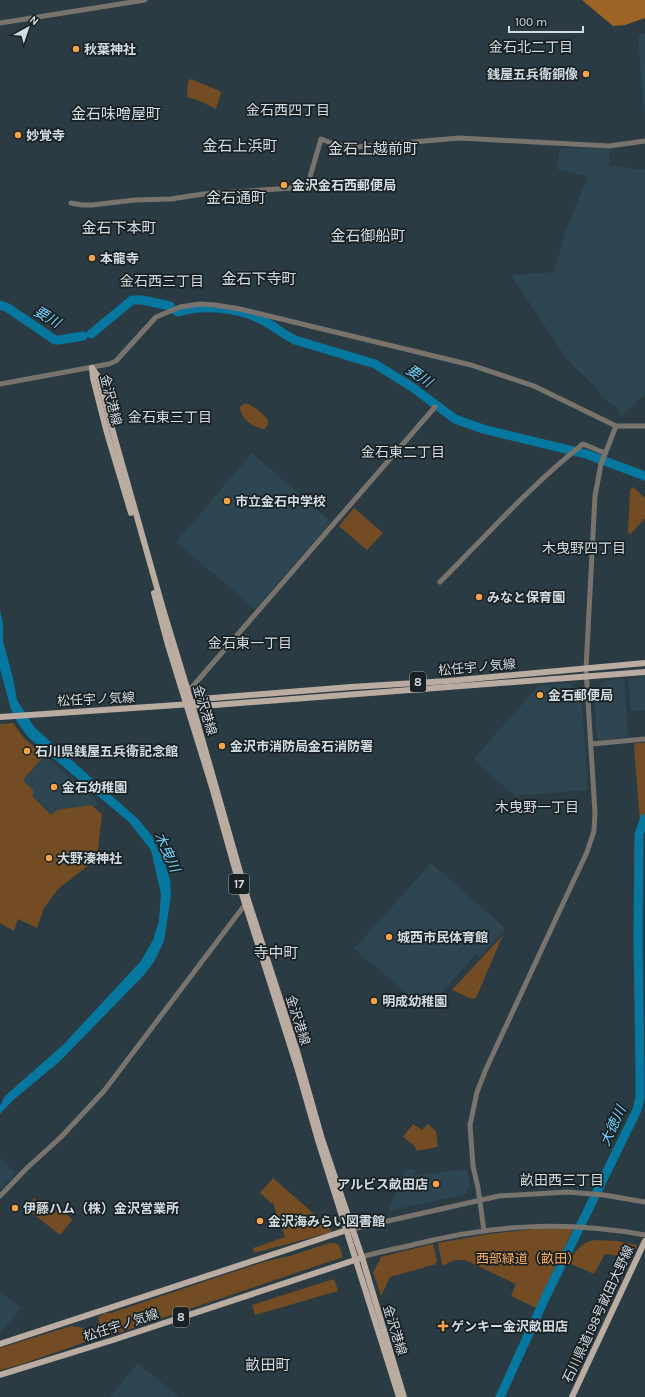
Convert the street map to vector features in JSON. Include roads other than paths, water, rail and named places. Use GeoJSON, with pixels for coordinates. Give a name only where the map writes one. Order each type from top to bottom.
{"type":"FeatureCollection","features":[{"type":"Feature","properties":{"kind":"main road","name":"金沢港線"},"geometry":{"type":"LineString","coordinates":[[92,368],[93,378],[107,433],[168,645],[185,691],[247,902],[349,1229],[404,1397]]}},
{"type":"Feature","properties":{"kind":"main road","name":"松任宇ノ気線"},"geometry":{"type":"LineString","coordinates":[[189,705],[200,699],[448,681],[645,663]]}},
{"type":"Feature","properties":{"kind":"main road","name":"松任宇ノ気線"},"geometry":{"type":"LineString","coordinates":[[1,717],[189,705],[202,706],[645,672]]}},
{"type":"Feature","properties":{"kind":"main road","name":"松任宇ノ気線"},"geometry":{"type":"LineString","coordinates":[[0,1344],[349,1229]]}},
{"type":"Feature","properties":{"kind":"main road","name":"石川県道198号畝田大野線"},"geometry":{"type":"LineString","coordinates":[[572,1397],[645,1241]]}},
{"type":"Feature","properties":{"kind":"main road","name":"金沢港線"},"geometry":{"type":"LineString","coordinates":[[359,1258],[399,1397]]}},
{"type":"Feature","properties":{"kind":"main road","name":"松任宇ノ気線"},"geometry":{"type":"LineString","coordinates":[[0,1375],[113,1340],[359,1258]]}},
{"type":"Feature","properties":{"kind":"street"},"geometry":{"type":"LineString","coordinates":[[0,22],[145,0]]}},
{"type":"Feature","properties":{"kind":"street"},"geometry":{"type":"LineString","coordinates":[[71,203],[92,205],[203,194],[307,187],[321,138],[336,145],[356,147],[459,138],[609,146],[645,141]]}},
{"type":"Feature","properties":{"kind":"street"},"geometry":{"type":"LineString","coordinates":[[0,384],[101,367],[116,361],[156,317],[180,307],[200,304],[240,309],[471,365],[534,386],[616,426],[645,426]]}},
{"type":"Feature","properties":{"kind":"street"},"geometry":{"type":"LineString","coordinates":[[185,691],[198,681],[435,407]]}},
{"type":"Feature","properties":{"kind":"street"},"geometry":{"type":"LineString","coordinates":[[484,1231],[473,1166],[470,1125],[477,1092],[489,1062],[587,852],[594,831],[595,813],[586,669],[595,496],[601,464],[616,426]]}},
{"type":"Feature","properties":{"kind":"street"},"geometry":{"type":"LineString","coordinates":[[440,582],[526,494],[583,444],[604,455]]}},
{"type":"Feature","properties":{"kind":"street"},"geometry":{"type":"LineString","coordinates":[[591,744],[645,739]]}},
{"type":"Feature","properties":{"kind":"street"},"geometry":{"type":"LineString","coordinates":[[0,1196],[27,1168],[61,1137],[104,1091],[247,902]]}},
{"type":"Feature","properties":{"kind":"street"},"geometry":{"type":"LineString","coordinates":[[349,1229],[498,1196],[545,1192],[568,1192],[590,1193],[645,1202]]}},
{"type":"Feature","properties":{"kind":"street"},"geometry":{"type":"LineString","coordinates":[[359,1258],[434,1239],[527,1226],[574,1226],[645,1235]]}},
{"type":"Feature","properties":{"kind":"water"},"geometry":{"type":"Polygon","coordinates":[[[0,610],[3,624],[3,641],[17,700],[34,727],[138,819],[152,836],[166,866],[170,880],[171,895],[164,941],[154,962],[143,976],[59,1062],[12,1101],[0,1114],[0,1106],[5,1096],[63,1045],[141,961],[153,940],[159,921],[161,894],[151,850],[129,822],[28,737],[18,723],[11,709],[0,669],[0,610]]]}},
{"type":"Feature","properties":{"kind":"waterway","name":"要川"},"geometry":{"type":"LineString","coordinates":[[91,334],[132,300],[142,300],[170,306]]}},
{"type":"Feature","properties":{"kind":"waterway","name":"要川"},"geometry":{"type":"LineString","coordinates":[[0,305],[8,308],[55,340],[83,336]]}},
{"type":"Feature","properties":{"kind":"waterway","name":"要川"},"geometry":{"type":"LineString","coordinates":[[176,311],[178,312],[198,308],[220,308],[251,315],[264,321],[295,340],[375,364],[412,387],[455,419],[483,429],[586,454],[645,476]]}},
{"type":"Feature","properties":{"kind":"waterway","name":"大徳川"},"geometry":{"type":"LineString","coordinates":[[500,1397],[546,1296],[637,1110],[640,1098],[638,938],[639,834],[645,818]]}},
{"type":"Feature","properties":{"kind":"place","name":"秋葉神社"},"geometry":{"type":"Point","coordinates":[76,49]}},
{"type":"Feature","properties":{"kind":"place","name":"銭屋五兵衛銅像"},"geometry":{"type":"Point","coordinates":[586,74]}},
{"type":"Feature","properties":{"kind":"place","name":"妙覚寺"},"geometry":{"type":"Point","coordinates":[18,135]}},
{"type":"Feature","properties":{"kind":"place","name":"金沢金石西郵便局"},"geometry":{"type":"Point","coordinates":[284,185]}},
{"type":"Feature","properties":{"kind":"place","name":"本龍寺"},"geometry":{"type":"Point","coordinates":[92,258]}},
{"type":"Feature","properties":{"kind":"place","name":"市立金石中学校"},"geometry":{"type":"Point","coordinates":[227,501]}},
{"type":"Feature","properties":{"kind":"place","name":"みなと保育園"},"geometry":{"type":"Point","coordinates":[479,597]}},
{"type":"Feature","properties":{"kind":"place","name":"金石郵便局"},"geometry":{"type":"Point","coordinates":[540,695]}},
{"type":"Feature","properties":{"kind":"place","name":"金沢市消防局金石消防署"},"geometry":{"type":"Point","coordinates":[222,746]}},
{"type":"Feature","properties":{"kind":"place","name":"石川県銭屋五兵衛記念館"},"geometry":{"type":"Point","coordinates":[27,751]}},
{"type":"Feature","properties":{"kind":"place","name":"金石幼稚園"},"geometry":{"type":"Point","coordinates":[54,787]}},
{"type":"Feature","properties":{"kind":"place","name":"大野湊神社"},"geometry":{"type":"Point","coordinates":[49,858]}},
{"type":"Feature","properties":{"kind":"place","name":"城西市民体育館"},"geometry":{"type":"Point","coordinates":[389,937]}},
{"type":"Feature","properties":{"kind":"place","name":"明成幼稚園"},"geometry":{"type":"Point","coordinates":[374,1001]}},
{"type":"Feature","properties":{"kind":"place","name":"アルビス畝田店"},"geometry":{"type":"Point","coordinates":[436,1184]}},
{"type":"Feature","properties":{"kind":"place","name":"伊藤ハム（株）金沢営業所"},"geometry":{"type":"Point","coordinates":[15,1208]}},
{"type":"Feature","properties":{"kind":"place","name":"金沢海みらい図書館"},"geometry":{"type":"Point","coordinates":[260,1221]}},
{"type":"Feature","properties":{"kind":"place","name":"ゲンキー金沢畝田店"},"geometry":{"type":"Point","coordinates":[443,1326]}},
{"type":"Feature","properties":{"kind":"district","name":"金石北二丁目"},"geometry":{"type":"Point","coordinates":[531,47]}},
{"type":"Feature","properties":{"kind":"district","name":"金石西四丁目"},"geometry":{"type":"Point","coordinates":[288,110]}},
{"type":"Feature","properties":{"kind":"district","name":"金石味噌屋町"},"geometry":{"type":"Point","coordinates":[116,114]}},
{"type":"Feature","properties":{"kind":"district","name":"金石上浜町"},"geometry":{"type":"Point","coordinates":[240,146]}},
{"type":"Feature","properties":{"kind":"district","name":"金石上越前町"},"geometry":{"type":"Point","coordinates":[373,149]}},
{"type":"Feature","properties":{"kind":"district","name":"金石通町"},"geometry":{"type":"Point","coordinates":[236,198]}},
{"type":"Feature","properties":{"kind":"district","name":"金石下本町"},"geometry":{"type":"Point","coordinates":[119,228]}},
{"type":"Feature","properties":{"kind":"district","name":"金石御船町"},"geometry":{"type":"Point","coordinates":[368,236]}},
{"type":"Feature","properties":{"kind":"district","name":"金石下寺町"},"geometry":{"type":"Point","coordinates":[259,279]}},
{"type":"Feature","properties":{"kind":"district","name":"金石西三丁目"},"geometry":{"type":"Point","coordinates":[162,281]}},
{"type":"Feature","properties":{"kind":"district","name":"金石東三丁目"},"geometry":{"type":"Point","coordinates":[170,417]}},
{"type":"Feature","properties":{"kind":"district","name":"金石東二丁目"},"geometry":{"type":"Point","coordinates":[403,452]}},
{"type":"Feature","properties":{"kind":"district","name":"木曳野四丁目"},"geometry":{"type":"Point","coordinates":[584,548]}},
{"type":"Feature","properties":{"kind":"district","name":"金石東一丁目"},"geometry":{"type":"Point","coordinates":[250,643]}},
{"type":"Feature","properties":{"kind":"district","name":"木曳野一丁目"},"geometry":{"type":"Point","coordinates":[537,807]}},
{"type":"Feature","properties":{"kind":"district","name":"寺中町"},"geometry":{"type":"Point","coordinates":[276,953]}},
{"type":"Feature","properties":{"kind":"district","name":"畝田西三丁目"},"geometry":{"type":"Point","coordinates":[562,1180]}},
{"type":"Feature","properties":{"kind":"district","name":"畝田町"},"geometry":{"type":"Point","coordinates":[268,1365]}},
{"type":"Feature","properties":{"kind":"water label","name":"木曳川"},"geometry":{"type":"Point","coordinates":[167,852]}},
{"type":"Feature","properties":{"kind":"park label","name":"西部緑道（畝田）"},"geometry":{"type":"Point","coordinates":[528,1258]}}]}
